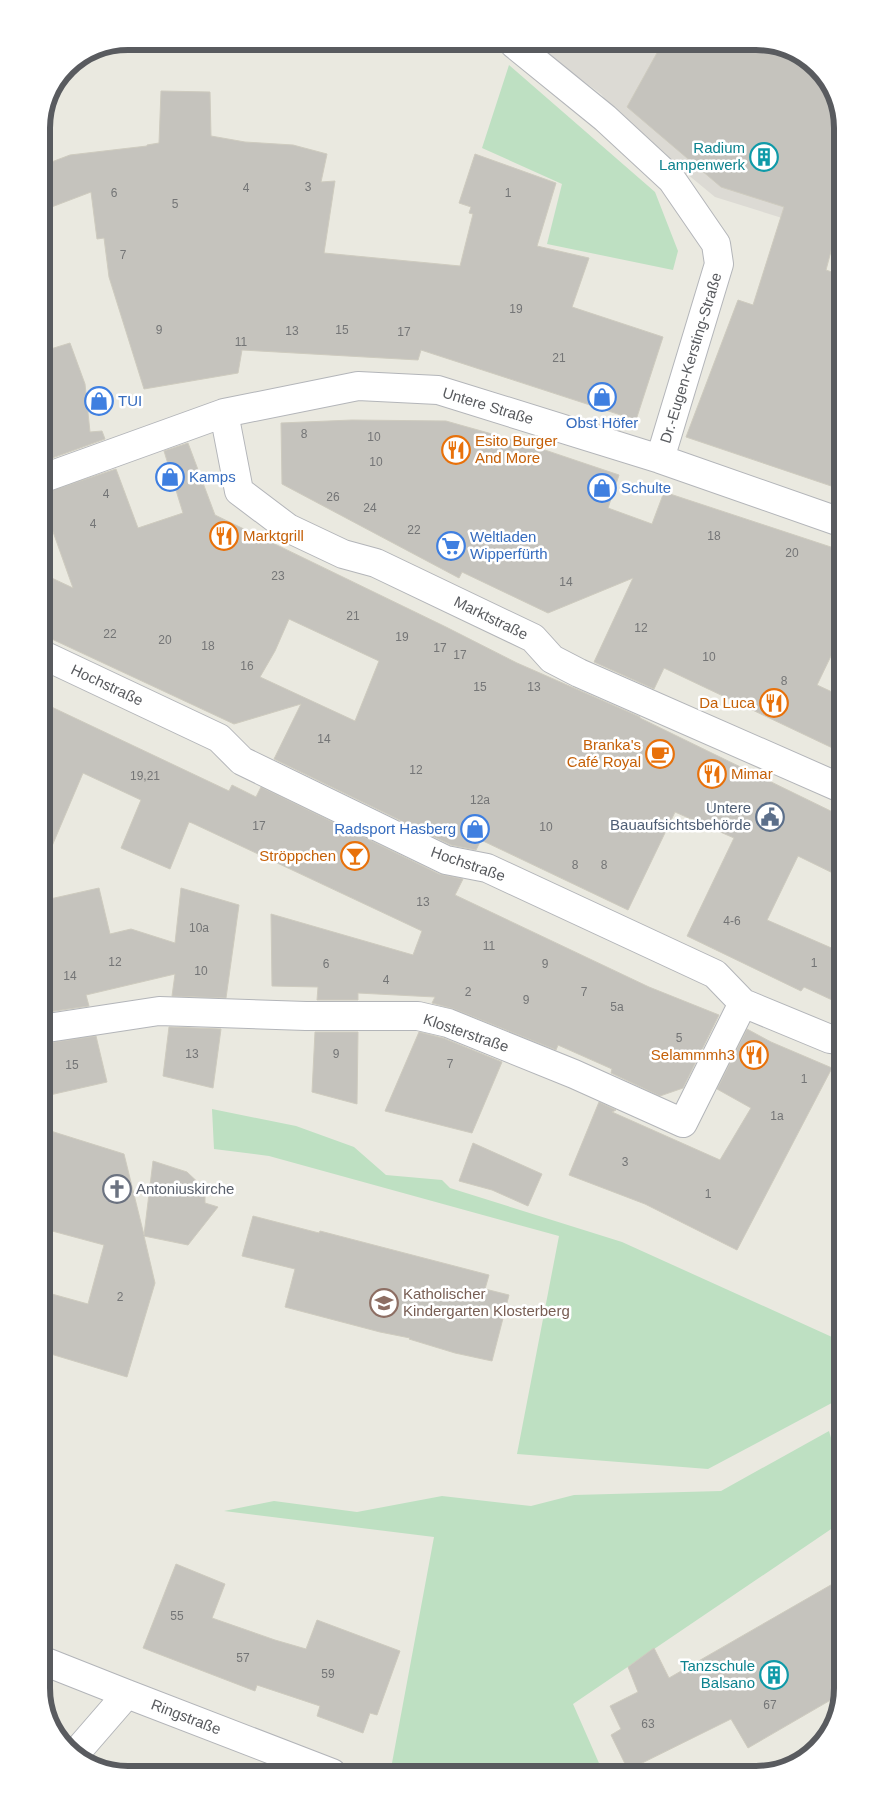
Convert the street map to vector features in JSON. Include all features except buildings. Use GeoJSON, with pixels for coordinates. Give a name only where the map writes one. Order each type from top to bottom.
{"type":"FeatureCollection","features":[{"type":"Feature","properties":{"kind":"street","name":"Dr.-Eugen-Kersting-Straße"},"geometry":{"type":"LineString","coordinates":[[521,50],[605,118],[672,180],[716,244],[720,264],[660,459]]}},
{"type":"Feature","properties":{"kind":"street","name":"Untere Straße"},"geometry":{"type":"LineString","coordinates":[[50,476],[224,413],[358,386],[438,390],[660,459],[834,520]]}},
{"type":"Feature","properties":{"kind":"street","name":"Marktstraße"},"geometry":{"type":"LineString","coordinates":[[224,413],[239,491],[288,528],[343,554],[376,563],[533,638],[552,659],[578,673],[834,785]]}},
{"type":"Feature","properties":{"kind":"street","name":"Hochstraße"},"geometry":{"type":"LineString","coordinates":[[50,658],[219,738],[242,761],[446,860],[487,868],[715,974],[743,1003],[834,1040]]}},
{"type":"Feature","properties":{"kind":"street","name":"Klosterstraße"},"geometry":{"type":"LineString","coordinates":[[50,1028],[159,1011],[306,1016],[418,1016],[448,1024],[574,1074],[683,1123],[743,1003]]}},
{"type":"Feature","properties":{"kind":"street","name":"Ringstraße"},"geometry":{"type":"LineString","coordinates":[[50,1664],[314,1766]]}},
{"type":"Feature","properties":{"kind":"street"},"geometry":{"type":"LineString","coordinates":[[79,1749],[127,1694]]}},
{"type":"Feature","properties":{"kind":"shaded area","name":"Radium Lampenwerk"},"geometry":{"type":"Polygon","coordinates":[[[541,50],[761,50],[790,58],[803,66],[818,81],[828,98],[832,113],[834,128],[834,234],[715,197],[624,122],[601,94],[541,50]]]}},
{"type":"Feature","properties":{"kind":"green space"},"geometry":{"type":"Polygon","coordinates":[[[509,65],[655,192],[678,251],[673,270],[547,244],[562,184],[482,148],[509,65]]]}},
{"type":"Feature","properties":{"kind":"green space"},"geometry":{"type":"Polygon","coordinates":[[[212,1109],[296,1126],[354,1147],[386,1175],[442,1180],[450,1188],[622,1242],[834,1338],[834,1402],[708,1469],[517,1454],[559,1236],[269,1156],[214,1149],[212,1109]]]}},
{"type":"Feature","properties":{"kind":"green space"},"geometry":{"type":"Polygon","coordinates":[[[829,1431],[834,1448],[834,1527],[573,1704],[600,1766],[401,1766],[392,1763],[434,1537],[224,1511],[274,1501],[357,1512],[442,1496],[531,1506],[574,1495],[721,1491],[829,1431]]]}},
{"type":"Feature","properties":{"kind":"place","name":"Radium Lampenwerk"},"geometry":{"type":"Point","coordinates":[764,157]}},
{"type":"Feature","properties":{"kind":"place","name":"Obst Höfer"},"geometry":{"type":"Point","coordinates":[602,397]}},
{"type":"Feature","properties":{"kind":"place","name":"TUI"},"geometry":{"type":"Point","coordinates":[99,401]}},
{"type":"Feature","properties":{"kind":"place","name":"Esito Burger And More"},"geometry":{"type":"Point","coordinates":[456,450]}},
{"type":"Feature","properties":{"kind":"place","name":"Kamps"},"geometry":{"type":"Point","coordinates":[170,477]}},
{"type":"Feature","properties":{"kind":"place","name":"Schulte"},"geometry":{"type":"Point","coordinates":[602,488]}},
{"type":"Feature","properties":{"kind":"place","name":"Marktgrill"},"geometry":{"type":"Point","coordinates":[224,536]}},
{"type":"Feature","properties":{"kind":"place","name":"Weltladen Wipperfürth"},"geometry":{"type":"Point","coordinates":[451,546]}},
{"type":"Feature","properties":{"kind":"place","name":"Da Luca"},"geometry":{"type":"Point","coordinates":[774,703]}},
{"type":"Feature","properties":{"kind":"place","name":"Branka's Café Royal"},"geometry":{"type":"Point","coordinates":[660,754]}},
{"type":"Feature","properties":{"kind":"place","name":"Mimar"},"geometry":{"type":"Point","coordinates":[712,774]}},
{"type":"Feature","properties":{"kind":"place","name":"Untere Bauaufsichtsbehörde"},"geometry":{"type":"Point","coordinates":[770,817]}},
{"type":"Feature","properties":{"kind":"place","name":"Radsport Hasberg"},"geometry":{"type":"Point","coordinates":[475,829]}},
{"type":"Feature","properties":{"kind":"place","name":"Ströppchen"},"geometry":{"type":"Point","coordinates":[355,856]}},
{"type":"Feature","properties":{"kind":"place","name":"Selammmh3"},"geometry":{"type":"Point","coordinates":[754,1055]}},
{"type":"Feature","properties":{"kind":"place","name":"Antoniuskirche"},"geometry":{"type":"Point","coordinates":[117,1189]}},
{"type":"Feature","properties":{"kind":"place","name":"Katholischer Kindergarten Klosterberg"},"geometry":{"type":"Point","coordinates":[384,1303]}},
{"type":"Feature","properties":{"kind":"place","name":"Tanzschule Balsano"},"geometry":{"type":"Point","coordinates":[774,1675]}}]}
